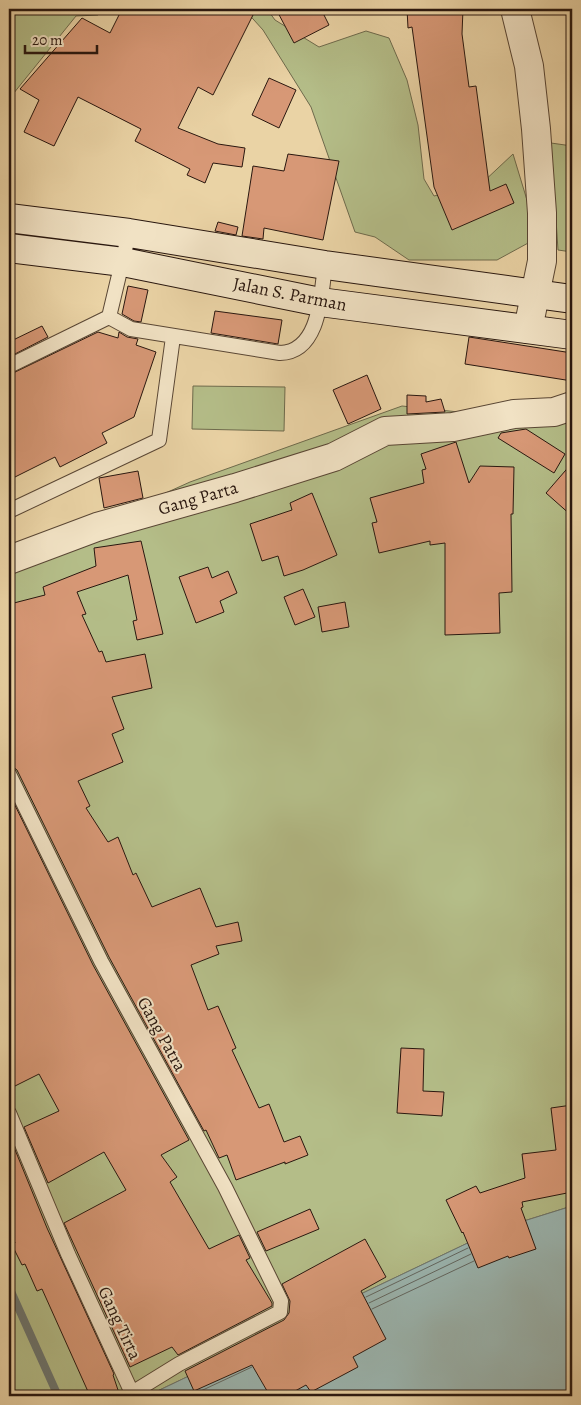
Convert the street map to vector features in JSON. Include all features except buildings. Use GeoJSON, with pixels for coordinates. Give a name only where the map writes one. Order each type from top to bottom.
{"type":"FeatureCollection","features":[{"type":"Feature","properties":{"kind":"main road"},"geometry":{"type":"LineString","coordinates":[[515,9],[529,66],[542,214],[542,261],[528,329]]}},
{"type":"Feature","properties":{"kind":"main road","name":"Jalan S. Parman"},"geometry":{"type":"LineString","coordinates":[[15,216],[325,264],[572,299]]}},
{"type":"Feature","properties":{"kind":"main road","name":"Jalan S. Parman"},"geometry":{"type":"LineString","coordinates":[[9,248],[123,262],[320,302],[572,335]]}},
{"type":"Feature","properties":{"kind":"main road","name":"Gang Parta"},"geometry":{"type":"LineString","coordinates":[[9,560],[97,526],[235,488],[334,457],[385,431],[453,427],[514,414],[554,412],[572,406]]}},
{"type":"Feature","properties":{"kind":"lane"},"geometry":{"type":"LineString","coordinates":[[9,366],[109,317],[129,233]]}},
{"type":"Feature","properties":{"kind":"lane"},"geometry":{"type":"LineString","coordinates":[[109,317],[130,329],[280,353],[291,353],[304,344],[313,330],[320,302],[325,264]]}},
{"type":"Feature","properties":{"kind":"lane"},"geometry":{"type":"LineString","coordinates":[[9,511],[159,440],[173,337]]}},
{"type":"Feature","properties":{"kind":"lane","name":"Gang Patra"},"geometry":{"type":"LineString","coordinates":[[9,774],[101,961],[225,1187],[281,1302],[280,1312]]}},
{"type":"Feature","properties":{"kind":"lane","name":"Gang Tirta"},"geometry":{"type":"LineString","coordinates":[[9,1113],[68,1254],[132,1393],[180,1364],[280,1312]]}},
{"type":"Feature","properties":{"kind":"green space"},"geometry":{"type":"Polygon","coordinates":[[[9,9],[104,9],[98,15],[76,16],[9,99],[9,9]]]}},
{"type":"Feature","properties":{"kind":"green space"},"geometry":{"type":"Polygon","coordinates":[[[244,9],[267,9],[275,20],[319,47],[366,31],[389,38],[407,80],[418,125],[424,179],[434,196],[481,184],[513,154],[530,210],[530,242],[497,260],[409,260],[375,237],[355,232],[311,107],[263,30],[244,9]]]}},
{"type":"Feature","properties":{"kind":"green space"},"geometry":{"type":"Polygon","coordinates":[[[551,143],[572,146],[572,252],[558,250],[551,143]]]}},
{"type":"Feature","properties":{"kind":"green space"},"geometry":{"type":"Polygon","coordinates":[[[193,386],[285,387],[284,431],[192,429],[193,386]]]}},
{"type":"Feature","properties":{"kind":"green space"},"geometry":{"type":"Polygon","coordinates":[[[402,406],[572,424],[572,1206],[495,1230],[147,1396],[9,1396],[9,560],[97,524],[190,482],[402,406]]]}},
{"type":"Feature","properties":{"kind":"water"},"geometry":{"type":"Polygon","coordinates":[[[572,1206],[572,1396],[147,1396],[495,1230],[572,1206]]]}},
{"type":"Feature","properties":{"kind":"waterway"},"geometry":{"type":"LineString","coordinates":[[9,1287],[58,1396]]}}]}
